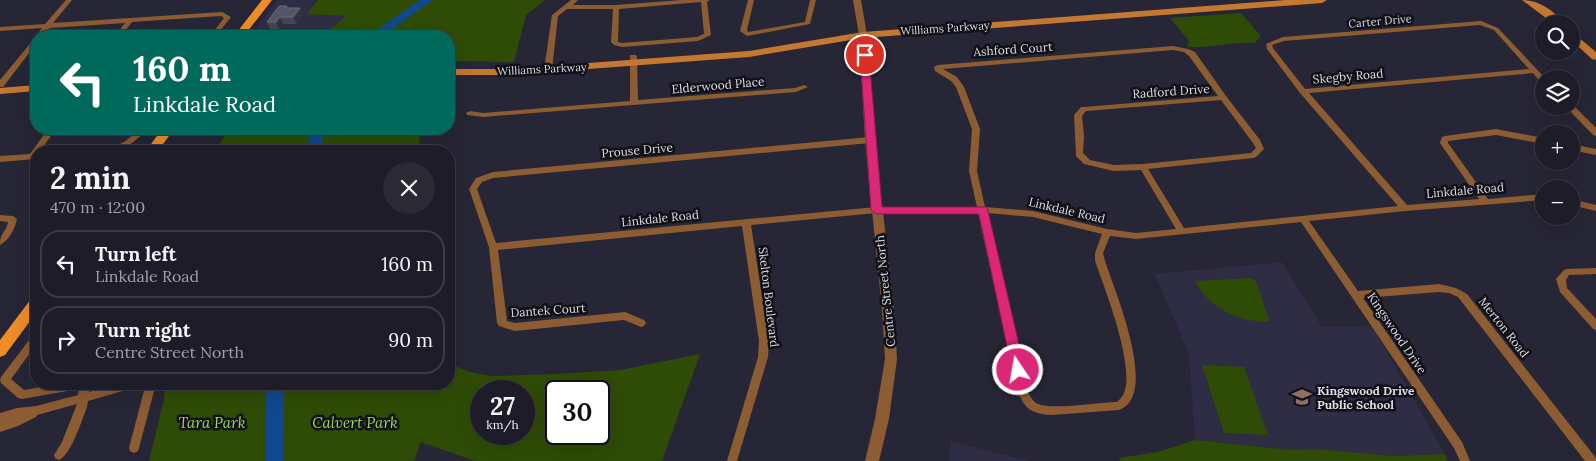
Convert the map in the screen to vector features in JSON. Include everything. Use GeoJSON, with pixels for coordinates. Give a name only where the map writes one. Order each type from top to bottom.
{"type":"FeatureCollection","features":[{"type":"Feature","properties":{"kind":"main road"},"geometry":{"type":"LineString","coordinates":[[244,30],[266,0]]}},
{"type":"Feature","properties":{"kind":"main road","name":"Williams Parkway"},"geometry":{"type":"LineString","coordinates":[[455,72],[633,60],[863,31],[1230,0]]}},
{"type":"Feature","properties":{"kind":"main road","name":"Williams Parkway"},"geometry":{"type":"LineString","coordinates":[[863,31],[1322,0]]}},
{"type":"Feature","properties":{"kind":"main road"},"geometry":{"type":"LineString","coordinates":[[1527,0],[1551,15]]}},
{"type":"Feature","properties":{"kind":"main road"},"geometry":{"type":"LineString","coordinates":[[1539,0],[1551,15]]}},
{"type":"Feature","properties":{"kind":"main road"},"geometry":{"type":"LineString","coordinates":[[1580,42],[1596,57]]}},
{"type":"Feature","properties":{"kind":"main road","name":"Williams Parkway"},"geometry":{"type":"LineString","coordinates":[[455,64],[549,66]]}},
{"type":"Feature","properties":{"kind":"main road"},"geometry":{"type":"LineString","coordinates":[[0,86],[30,82]]}},
{"type":"Feature","properties":{"kind":"main road"},"geometry":{"type":"LineString","coordinates":[[0,86],[30,88]]}},
{"type":"Feature","properties":{"kind":"main road"},"geometry":{"type":"LineString","coordinates":[[0,351],[30,312]]}},
{"type":"Feature","properties":{"kind":"street"},"geometry":{"type":"LineString","coordinates":[[44,30],[69,0]]}},
{"type":"Feature","properties":{"kind":"street"},"geometry":{"type":"LineString","coordinates":[[549,66],[555,15],[575,0]]}},
{"type":"Feature","properties":{"kind":"street"},"geometry":{"type":"LineString","coordinates":[[565,7],[616,7],[706,0],[708,34],[698,39],[616,44],[614,42],[616,7]]}},
{"type":"Feature","properties":{"kind":"street"},"geometry":{"type":"LineString","coordinates":[[751,0],[743,31],[747,34],[808,23],[813,0]]}},
{"type":"Feature","properties":{"kind":"street","name":"Centre Street North"},"geometry":{"type":"LineString","coordinates":[[857,0],[863,31],[870,140],[888,310],[891,359],[882,419],[872,461]]}},
{"type":"Feature","properties":{"kind":"street"},"geometry":{"type":"LineString","coordinates":[[0,29],[48,24],[222,14],[228,17],[218,30]]}},
{"type":"Feature","properties":{"kind":"street"},"geometry":{"type":"LineString","coordinates":[[122,30],[130,20]]}},
{"type":"Feature","properties":{"kind":"street","name":"Carter Drive"},"geometry":{"type":"LineString","coordinates":[[1304,91],[1269,48],[1269,44],[1283,39],[1481,23],[1496,29],[1533,71]]}},
{"type":"Feature","properties":{"kind":"street"},"geometry":{"type":"LineString","coordinates":[[0,86],[30,48]]}},
{"type":"Feature","properties":{"kind":"street","name":"Ashford Court"},"geometry":{"type":"LineString","coordinates":[[984,210],[974,170],[976,128],[960,87],[954,79],[938,69],[938,67],[1179,48],[1192,54],[1223,98]]}},
{"type":"Feature","properties":{"kind":"street"},"geometry":{"type":"LineString","coordinates":[[633,60],[634,104]]}},
{"type":"Feature","properties":{"kind":"street","name":"Skegby Road"},"geometry":{"type":"LineString","coordinates":[[1304,91],[1533,71]]}},
{"type":"Feature","properties":{"kind":"street","name":"Elderwood Place"},"geometry":{"type":"LineString","coordinates":[[470,113],[483,115],[634,104],[796,90],[804,87]]}},
{"type":"Feature","properties":{"kind":"street","name":"Skegby Road"},"geometry":{"type":"LineString","coordinates":[[1304,91],[1405,208]]}},
{"type":"Feature","properties":{"kind":"street","name":"Radford Drive"},"geometry":{"type":"LineString","coordinates":[[1223,98],[1260,148],[1253,155],[1142,167],[1114,168],[1094,164],[1083,159],[1079,154],[1078,115],[1080,111],[1084,109],[1223,98]]}},
{"type":"Feature","properties":{"kind":"street"},"geometry":{"type":"LineString","coordinates":[[1578,115],[1596,134]]}},
{"type":"Feature","properties":{"kind":"street"},"geometry":{"type":"LineString","coordinates":[[1485,201],[1444,142],[1445,139],[1496,132],[1535,139]]}},
{"type":"Feature","properties":{"kind":"street"},"geometry":{"type":"LineString","coordinates":[[126,145],[132,142],[137,135]]}},
{"type":"Feature","properties":{"kind":"street","name":"Prouse Drive"},"geometry":{"type":"LineString","coordinates":[[494,247],[473,189],[474,184],[488,176],[870,140]]}},
{"type":"Feature","properties":{"kind":"street"},"geometry":{"type":"LineString","coordinates":[[1580,149],[1596,152]]}},
{"type":"Feature","properties":{"kind":"street"},"geometry":{"type":"LineString","coordinates":[[0,159],[30,156]]}},
{"type":"Feature","properties":{"kind":"street"},"geometry":{"type":"LineString","coordinates":[[1142,167],[1182,232]]}},
{"type":"Feature","properties":{"kind":"street","name":"Linkdale Road"},"geometry":{"type":"LineString","coordinates":[[494,247],[876,210],[984,210],[1033,214],[1127,236],[1304,220],[1405,208],[1535,198]]}},
{"type":"Feature","properties":{"kind":"street"},"geometry":{"type":"LineString","coordinates":[[1580,204],[1596,208]]}},
{"type":"Feature","properties":{"kind":"street"},"geometry":{"type":"LineString","coordinates":[[984,210],[1022,390],[1026,400],[1036,408],[1048,411],[1119,406],[1126,400],[1130,390],[1129,355],[1100,261],[1099,253],[1107,232]]}},
{"type":"Feature","properties":{"kind":"street"},"geometry":{"type":"LineString","coordinates":[[0,218],[13,218],[11,228],[0,242]]}},
{"type":"Feature","properties":{"kind":"street","name":"Kingswood Drive"},"geometry":{"type":"LineString","coordinates":[[1304,220],[1458,445],[1465,461]]}},
{"type":"Feature","properties":{"kind":"street","name":"Skelton Boulevard"},"geometry":{"type":"LineString","coordinates":[[732,461],[763,357],[764,341],[746,222]]}},
{"type":"Feature","properties":{"kind":"street","name":"Dantek Court"},"geometry":{"type":"LineString","coordinates":[[494,247],[502,323],[515,327],[625,316],[641,323]]}},
{"type":"Feature","properties":{"kind":"street"},"geometry":{"type":"LineString","coordinates":[[1596,271],[1568,272],[1561,279],[1563,288],[1596,326]]}},
{"type":"Feature","properties":{"kind":"street","name":"Merton Road"},"geometry":{"type":"LineString","coordinates":[[1356,295],[1438,288],[1448,288],[1458,292],[1592,461]]}},
{"type":"Feature","properties":{"kind":"street"},"geometry":{"type":"LineString","coordinates":[[30,346],[6,380],[22,395],[50,390]]}},
{"type":"Feature","properties":{"kind":"street"},"geometry":{"type":"LineString","coordinates":[[59,455],[66,445],[82,407],[83,390]]}},
{"type":"Feature","properties":{"kind":"street"},"geometry":{"type":"LineString","coordinates":[[0,418],[36,411],[113,390]]}},
{"type":"Feature","properties":{"kind":"street"},"geometry":{"type":"LineString","coordinates":[[134,448],[149,390]]}},
{"type":"Feature","properties":{"kind":"street"},"geometry":{"type":"LineString","coordinates":[[0,427],[14,423],[36,411]]}},
{"type":"Feature","properties":{"kind":"shaded area"},"geometry":{"type":"Polygon","coordinates":[[[277,0],[318,0],[308,14],[347,16],[330,30],[254,30],[277,0]]]}},
{"type":"Feature","properties":{"kind":"shaded area","name":"Kingswood Drive Public School"},"geometry":{"type":"Polygon","coordinates":[[[1282,262],[1322,327],[1372,326],[1445,454],[1394,456],[1316,449],[1292,450],[1195,440],[1189,354],[1155,274],[1282,262]]]}},
{"type":"Feature","properties":{"kind":"shaded area"},"geometry":{"type":"Polygon","coordinates":[[[951,441],[1028,461],[949,461],[951,441]]]}},
{"type":"Feature","properties":{"kind":"green space"},"geometry":{"type":"Polygon","coordinates":[[[318,0],[545,0],[526,15],[514,62],[455,61],[455,30],[329,30],[346,16],[307,14],[318,0]]]}},
{"type":"Feature","properties":{"kind":"green space"},"geometry":{"type":"Polygon","coordinates":[[[1241,13],[1261,36],[1255,43],[1199,47],[1187,46],[1189,41],[1170,18],[1241,13]]]}},
{"type":"Feature","properties":{"kind":"green space"},"geometry":{"type":"Polygon","coordinates":[[[226,135],[419,135],[420,145],[218,145],[226,135]]]}},
{"type":"Feature","properties":{"kind":"green space"},"geometry":{"type":"Polygon","coordinates":[[[1252,278],[1256,281],[1270,322],[1247,320],[1226,312],[1201,291],[1195,281],[1252,278]]]}},
{"type":"Feature","properties":{"kind":"green space"},"geometry":{"type":"Polygon","coordinates":[[[700,354],[662,461],[475,461],[421,442],[414,461],[149,461],[165,390],[455,390],[455,366],[473,373],[493,376],[620,370],[700,354]]]}},
{"type":"Feature","properties":{"kind":"green space"},"geometry":{"type":"Polygon","coordinates":[[[1202,365],[1244,367],[1268,435],[1224,433],[1202,365]]]}},
{"type":"Feature","properties":{"kind":"green space"},"geometry":{"type":"Polygon","coordinates":[[[1195,440],[1292,450],[1316,449],[1394,456],[1445,454],[1448,461],[1120,461],[1119,458],[1158,452],[1195,440]]]}},
{"type":"Feature","properties":{"kind":"building"},"geometry":{"type":"Polygon","coordinates":[[[279,6],[300,8],[293,17],[280,17],[276,22],[267,22],[279,6]]]}},
{"type":"Feature","properties":{"kind":"waterway"},"geometry":{"type":"LineString","coordinates":[[384,30],[427,0]]}},
{"type":"Feature","properties":{"kind":"waterway"},"geometry":{"type":"LineString","coordinates":[[315,145],[316,135]]}},
{"type":"Feature","properties":{"kind":"waterway"},"geometry":{"type":"LineString","coordinates":[[274,461],[275,390]]}},
{"type":"Feature","properties":{"kind":"place","name":"Kingswood Drive Public School"},"geometry":{"type":"Point","coordinates":[1302,397]}},
{"type":"Feature","properties":{"kind":"route"},"geometry":{"type":"LineString","coordinates":[[865,55],[876,210],[984,210],[1018,370]]}},
{"type":"Feature","properties":{"kind":"park label","name":"Tara Park"},"geometry":{"type":"Point","coordinates":[212,422]}},
{"type":"Feature","properties":{"kind":"park label","name":"Calvert Park"},"geometry":{"type":"Point","coordinates":[355,422]}}]}
